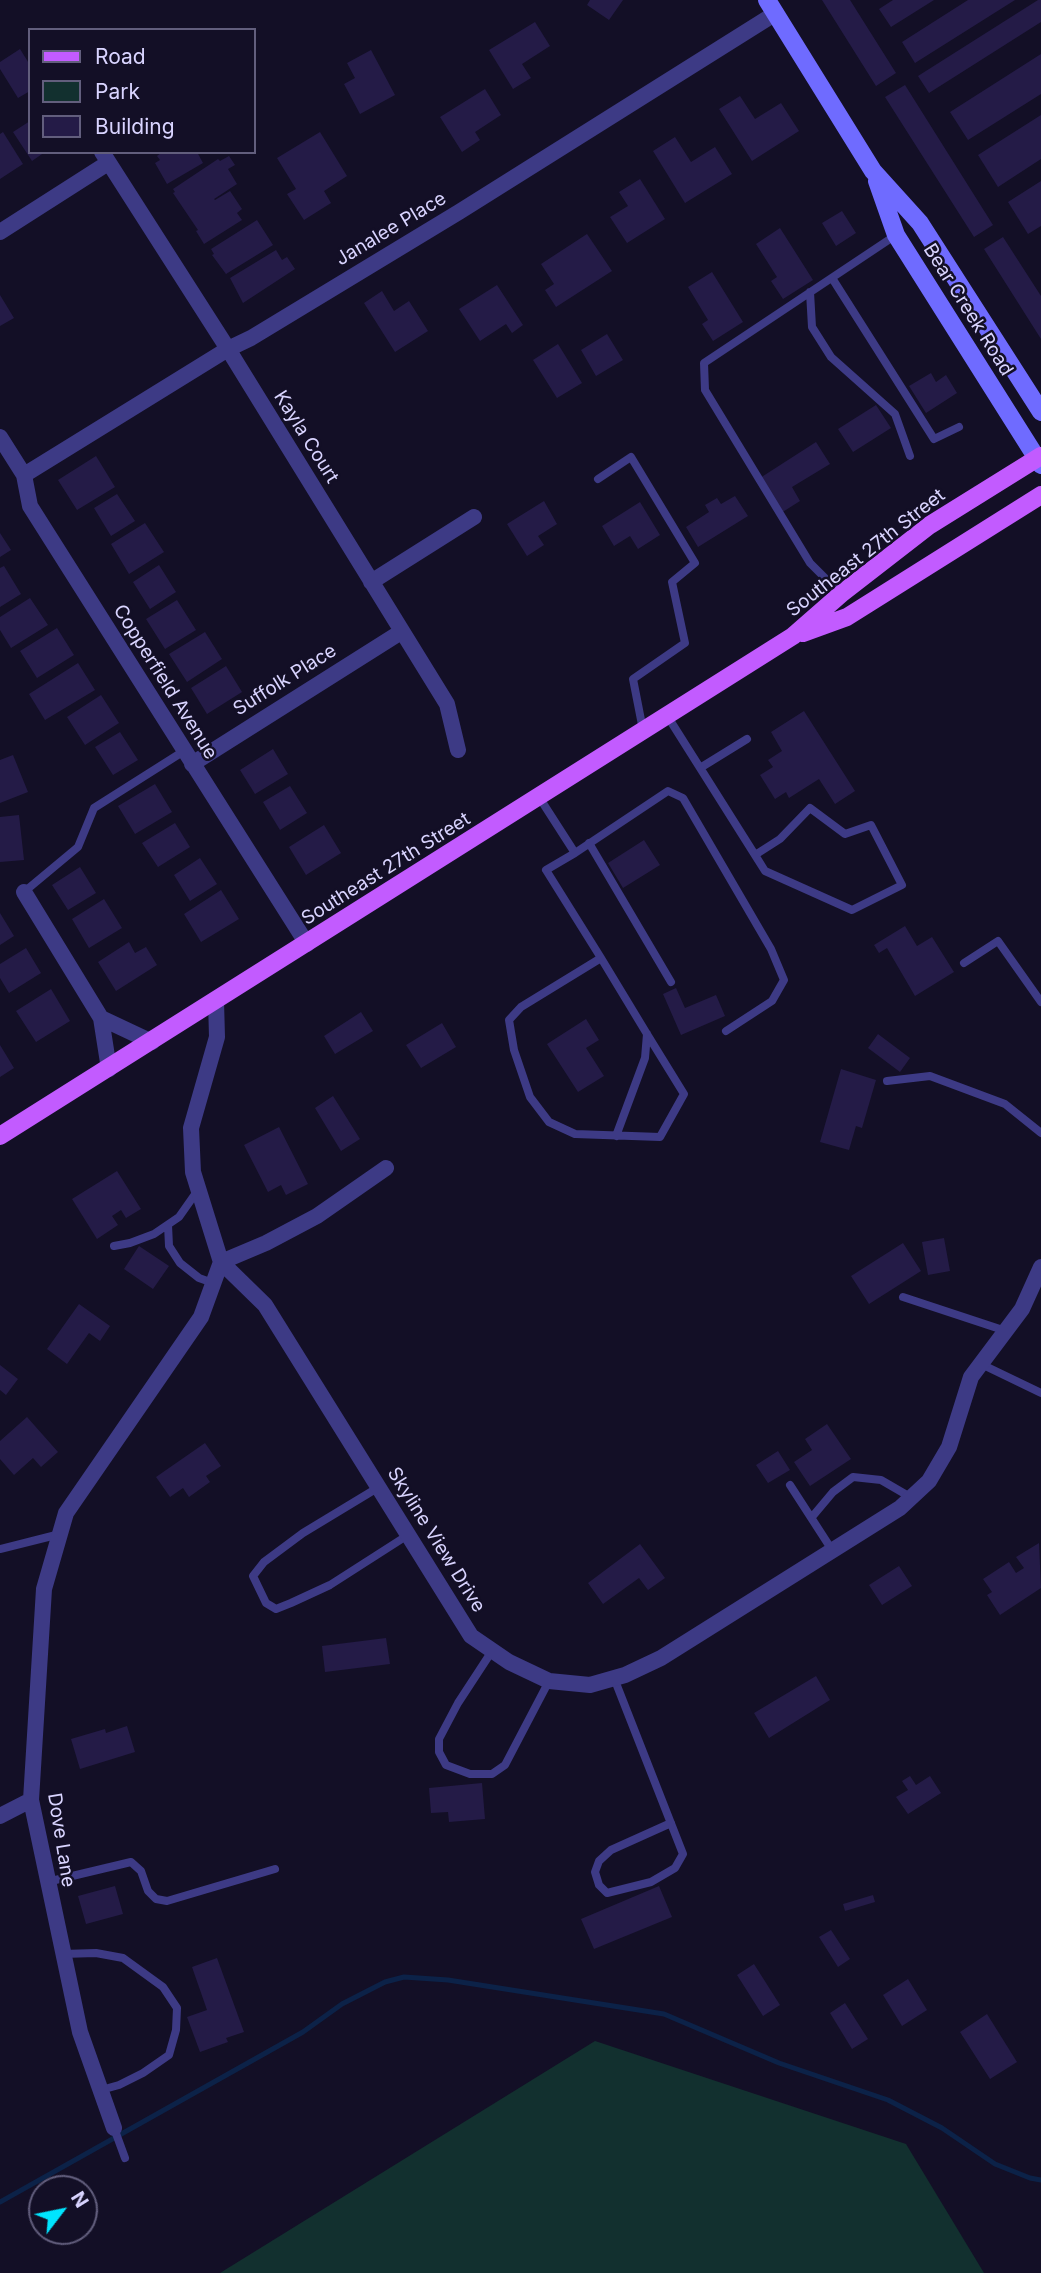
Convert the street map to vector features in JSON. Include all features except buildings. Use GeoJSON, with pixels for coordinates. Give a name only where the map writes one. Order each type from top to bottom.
{"type":"FeatureCollection","features":[{"type":"Feature","properties":{"kind":"main road","name":"Southeast 27th Street"},"geometry":{"type":"LineString","coordinates":[[0,1136],[793,636],[841,594],[930,525],[1040,460]]}},
{"type":"Feature","properties":{"kind":"main road","name":"Southeast 27th Street"},"geometry":{"type":"LineString","coordinates":[[793,636],[847,617],[1041,495]]}},
{"type":"Feature","properties":{"kind":"street","name":"Bear Creek Road"},"geometry":{"type":"LineString","coordinates":[[772,6],[873,171],[920,223],[1041,412]]}},
{"type":"Feature","properties":{"kind":"street","name":"Janalee Place"},"geometry":{"type":"LineString","coordinates":[[24,475],[228,349],[251,338],[459,212],[772,6]]}},
{"type":"Feature","properties":{"kind":"street","name":"Kayla Court"},"geometry":{"type":"LineString","coordinates":[[105,158],[228,349],[447,704],[458,750]]}},
{"type":"Feature","properties":{"kind":"street"},"geometry":{"type":"LineString","coordinates":[[0,233],[105,158]]}},
{"type":"Feature","properties":{"kind":"street","name":"Bear Creek Road"},"geometry":{"type":"LineString","coordinates":[[873,171],[896,235],[1040,460]]}},
{"type":"Feature","properties":{"kind":"street","name":"Copperfield Avenue"},"geometry":{"type":"LineString","coordinates":[[0,436],[24,475],[30,506],[307,944]]}},
{"type":"Feature","properties":{"kind":"street"},"geometry":{"type":"LineString","coordinates":[[371,582],[474,517]]}},
{"type":"Feature","properties":{"kind":"street","name":"Suffolk Place"},"geometry":{"type":"LineString","coordinates":[[188,757],[401,632]]}},
{"type":"Feature","properties":{"kind":"street"},"geometry":{"type":"LineString","coordinates":[[24,892],[101,1018],[109,1069]]}},
{"type":"Feature","properties":{"kind":"street","name":"Skyline View Drive"},"geometry":{"type":"LineString","coordinates":[[216,1001],[216,1037],[191,1128],[193,1172],[221,1262],[265,1305],[471,1636],[509,1662],[548,1681],[590,1685],[661,1658],[912,1498],[929,1481],[948,1447],[971,1377],[1022,1309],[1041,1267]]}},
{"type":"Feature","properties":{"kind":"street"},"geometry":{"type":"LineString","coordinates":[[101,1018],[152,1042]]}},
{"type":"Feature","properties":{"kind":"street"},"geometry":{"type":"LineString","coordinates":[[221,1262],[266,1243],[317,1216],[386,1168]]}},
{"type":"Feature","properties":{"kind":"street","name":"Dove Lane"},"geometry":{"type":"LineString","coordinates":[[117,2135],[80,2032],[30,1800],[44,1589],[65,1513],[201,1317],[221,1262]]}},
{"type":"Feature","properties":{"kind":"street"},"geometry":{"type":"LineString","coordinates":[[0,1816],[30,1800]]}},
{"type":"Feature","properties":{"kind":"lane"},"geometry":{"type":"LineString","coordinates":[[841,594],[810,563],[705,390],[704,363],[896,235]]}},
{"type":"Feature","properties":{"kind":"lane"},"geometry":{"type":"LineString","coordinates":[[832,278],[934,439],[959,427]]}},
{"type":"Feature","properties":{"kind":"lane"},"geometry":{"type":"LineString","coordinates":[[810,292],[812,327],[831,357],[895,414],[910,456]]}},
{"type":"Feature","properties":{"kind":"lane"},"geometry":{"type":"LineString","coordinates":[[598,479],[631,457],[695,563],[672,582],[685,643],[633,679],[643,733]]}},
{"type":"Feature","properties":{"kind":"lane"},"geometry":{"type":"LineString","coordinates":[[668,717],[765,871],[852,910],[902,885],[872,825],[845,834],[810,808],[780,839],[755,855]]}},
{"type":"Feature","properties":{"kind":"lane"},"geometry":{"type":"LineString","coordinates":[[700,768],[747,739]]}},
{"type":"Feature","properties":{"kind":"lane","name":"Suffolk Place"},"geometry":{"type":"LineString","coordinates":[[24,892],[78,847],[94,808],[188,757]]}},
{"type":"Feature","properties":{"kind":"lane"},"geometry":{"type":"LineString","coordinates":[[601,958],[521,1006],[509,1020],[514,1049],[530,1097],[549,1122],[575,1134],[660,1137],[684,1094],[601,958],[546,870],[668,791],[683,798],[771,949],[784,980],[772,1001],[726,1031]]}},
{"type":"Feature","properties":{"kind":"lane"},"geometry":{"type":"LineString","coordinates":[[539,797],[575,853]]}},
{"type":"Feature","properties":{"kind":"lane"},"geometry":{"type":"LineString","coordinates":[[589,843],[671,982]]}},
{"type":"Feature","properties":{"kind":"lane"},"geometry":{"type":"LineString","coordinates":[[964,963],[998,941],[1041,1003]]}},
{"type":"Feature","properties":{"kind":"lane"},"geometry":{"type":"LineString","coordinates":[[616,1136],[645,1058],[647,1034]]}},
{"type":"Feature","properties":{"kind":"lane"},"geometry":{"type":"LineString","coordinates":[[887,1081],[930,1076],[1005,1104],[1041,1133]]}},
{"type":"Feature","properties":{"kind":"lane"},"geometry":{"type":"LineString","coordinates":[[114,1246],[155,1234],[179,1217],[198,1190]]}},
{"type":"Feature","properties":{"kind":"lane"},"geometry":{"type":"LineString","coordinates":[[168,1224],[169,1246],[180,1263],[199,1278],[213,1283]]}},
{"type":"Feature","properties":{"kind":"lane"},"geometry":{"type":"LineString","coordinates":[[903,1297],[1006,1331]]}},
{"type":"Feature","properties":{"kind":"lane"},"geometry":{"type":"LineString","coordinates":[[981,1364],[1041,1393]]}},
{"type":"Feature","properties":{"kind":"lane"},"geometry":{"type":"LineString","coordinates":[[812,1517],[833,1492],[853,1477],[881,1480],[912,1498]]}},
{"type":"Feature","properties":{"kind":"lane"},"geometry":{"type":"LineString","coordinates":[[790,1485],[832,1550]]}},
{"type":"Feature","properties":{"kind":"lane"},"geometry":{"type":"LineString","coordinates":[[379,1487],[303,1533],[264,1562],[253,1576],[265,1602],[276,1609],[291,1603],[330,1584],[408,1535]]}},
{"type":"Feature","properties":{"kind":"lane"},"geometry":{"type":"LineString","coordinates":[[0,1549],[60,1534]]}},
{"type":"Feature","properties":{"kind":"lane"},"geometry":{"type":"LineString","coordinates":[[492,1651],[458,1703],[439,1739],[439,1752],[446,1765],[470,1774],[492,1774],[505,1765],[548,1681]]}},
{"type":"Feature","properties":{"kind":"lane"},"geometry":{"type":"LineString","coordinates":[[614,1678],[671,1823],[683,1854],[675,1868],[651,1882],[607,1893],[599,1885],[595,1872],[598,1861],[611,1850],[671,1823]]}},
{"type":"Feature","properties":{"kind":"lane"},"geometry":{"type":"LineString","coordinates":[[47,1882],[131,1863],[141,1871],[148,1891],[156,1899],[167,1901],[275,1869]]}},
{"type":"Feature","properties":{"kind":"lane"},"geometry":{"type":"LineString","coordinates":[[62,1954],[96,1953],[123,1958],[163,1987],[177,2008],[176,2030],[169,2055],[144,2073],[101,2090]]}},
{"type":"Feature","properties":{"kind":"lane"},"geometry":{"type":"LineString","coordinates":[[117,2135],[125,2158]]}},
{"type":"Feature","properties":{"kind":"green space"},"geometry":{"type":"Polygon","coordinates":[[[595,2041],[906,2144],[984,2273],[220,2273],[595,2041]]]}},
{"type":"Feature","properties":{"kind":"waterway"},"geometry":{"type":"LineString","coordinates":[[0,2202],[303,2032],[342,2004],[385,1982],[404,1977],[448,1980],[664,2014],[779,2063],[888,2100],[942,2128],[995,2164],[1041,2180]]}}]}
